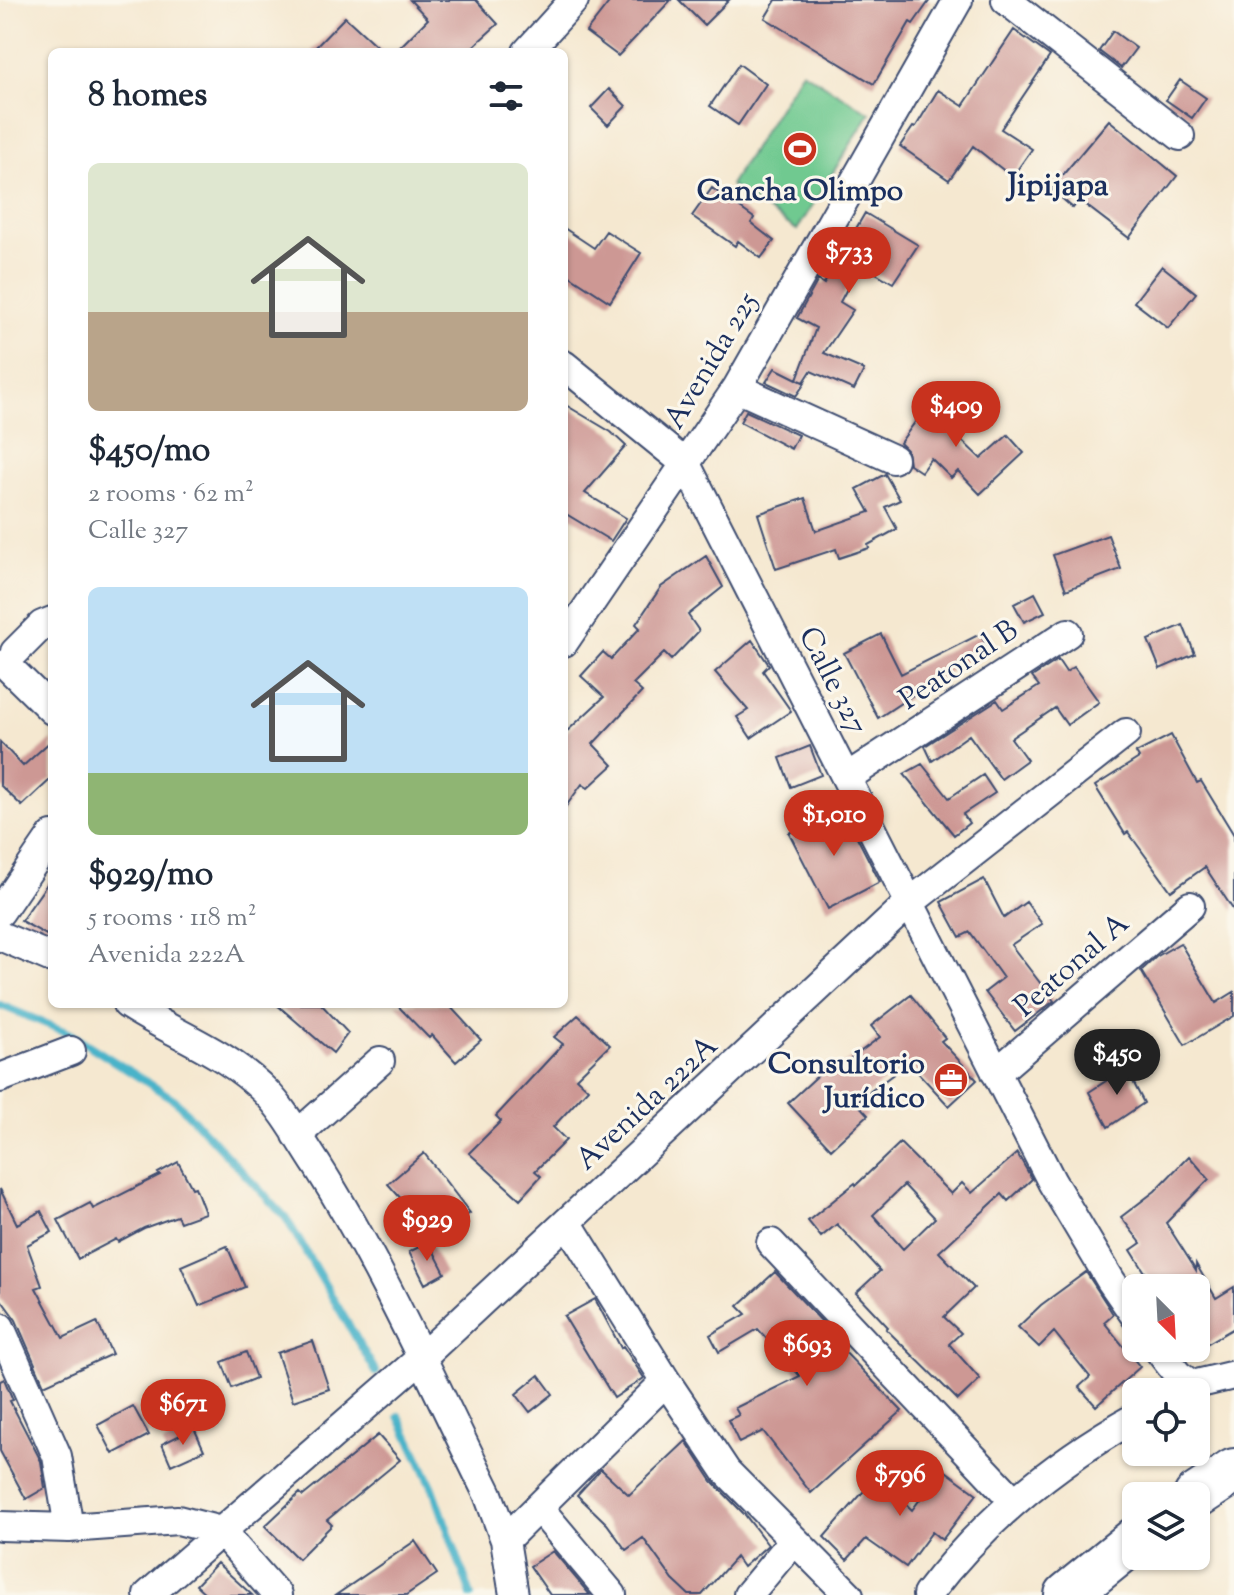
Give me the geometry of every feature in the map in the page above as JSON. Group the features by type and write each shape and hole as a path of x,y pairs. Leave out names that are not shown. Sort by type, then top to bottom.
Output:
{"main road":[{"path":"1210,1487 1234,1471"},
{"path":"1067,1595 1122,1550"}],"street":[{"path":"531,48 574,0"},
{"name":"Avenida 225","path":"568,636 737,388 958,0"},
{"path":"1006,0 1180,136"},
{"name":"Calle 327","path":"568,368 686,464 1052,1182 1122,1297"},
{"path":"737,388 893,459"},
{"path":"48,623 5,656 48,705"},
{"name":"Peatonal B","path":"846,778 1068,633"},
{"name":"Avenida 222A","path":"148,1595 421,1358 908,904 1126,733"},
{"path":"0,912 48,842"},
{"name":"Peatonal A","path":"996,1073 1190,906"},
{"path":"0,936 48,956"},
{"path":"133,1008 158,1024 227,1058 266,1092 344,1207 488,1494 505,1540 514,1595"},
{"path":"0,1078 71,1051"},
{"path":"297,1135 380,1061"},
{"path":"567,1222 726,1471 849,1595"},
{"path":"771,1243 1014,1501"},
{"path":"0,1327 57,1456 69,1528"},
{"path":"1210,1381 1234,1375"},
{"path":"505,1540 666,1381"},
{"path":"927,1595 966,1547 1014,1501 1122,1427"},
{"path":"539,1508 612,1595"},
{"path":"0,1526 69,1528 178,1520 221,1531 277,1595"},
{"path":"748,1595 793,1541"}],"green space":[{"name":"Cancha Olimpo","path":"802,71 870,113 797,230 730,185"}],"building":[{"path":"410,0 476,0 498,24 471,48 399,48 428,19"},
{"path":"611,0 671,0 618,56 586,32"},
{"path":"679,0 729,0 704,25"},
{"path":"776,0 930,0 913,24 910,22 874,84 765,18"},
{"path":"345,17 379,48 315,48"},
{"path":"1014,30 1050,56 1001,129 1032,149 1015,173 1007,173 973,146 949,180 900,146 938,90 963,106"},
{"path":"1113,31 1136,48 1121,68 1099,51"},
{"path":"739,64 766,84 738,125 710,106"},
{"path":"1180,80 1206,98 1192,118 1166,100"},
{"path":"609,89 626,106 608,125 591,108"},
{"path":"1109,120 1177,176 1129,238 1079,200 1073,208 1051,189"},
{"path":"712,188 754,218 751,223 774,241 761,258 738,241 735,246 692,216"},
{"path":"865,213 918,245 893,283 860,264 840,302 853,310 824,353 864,370 854,390 811,371 804,382 797,379 816,328 797,318 818,280 824,284"},
{"path":"568,231 594,248 606,231 641,253 610,302 568,275"},
{"path":"1162,266 1196,293 1168,328 1134,302"},
{"path":"775,368 805,383 796,396 766,382"},
{"path":"939,399 965,415 954,433 981,459 1008,435 1024,453 980,494 958,471 951,478 931,458 921,472 909,464 907,450 900,443 918,418 925,422"},
{"path":"568,406 611,432 626,446 585,493 626,518 611,541 568,515"},
{"path":"746,411 798,435 791,449 740,422"},
{"path":"885,474 900,500 885,507 897,529 868,545 869,548 839,558 836,549 776,569 758,514 805,498 816,531 870,512 857,489"},
{"path":"1108,535 1121,569 1066,590 1053,555"},
{"path":"706,556 723,587 688,615 699,631 671,660 664,653 633,684 642,692 593,744 613,765 588,788 582,784 568,803 568,730 604,697 581,676 603,652 611,659 640,628 636,624 661,587"},
{"path":"1035,593 1045,612 1024,622 1014,604"},
{"path":"1183,625 1195,654 1160,669 1148,640"},
{"path":"881,634 901,674 980,634 987,646 878,718 844,653"},
{"path":"752,640 769,665 763,671 791,711 751,738 737,717 748,710 715,672"},
{"path":"1058,660 1066,672 1074,667 1099,702 1067,725 1055,708 1011,738 1027,760 1001,779 969,735 932,761 925,746 997,700 1003,709 1039,686 1032,677"},
{"path":"1171,735 1197,783 1201,781 1234,835 1234,911 1205,867 1171,891 1128,832 1125,834 1095,786 1139,758 1136,753"},
{"path":"0,742 23,766 48,744 48,782 22,806 0,785"},
{"path":"810,746 821,775 791,787 780,758"},
{"path":"922,764 949,798 983,775 995,793 963,814 969,823 954,835 904,774"},
{"path":"841,806 880,882 828,909 789,833"},
{"path":"984,879 1004,918 1026,902 1042,924 1011,945 1054,1001 1015,1031 985,992 1003,978 970,932 960,937 941,902"},
{"path":"48,883 48,936 21,921"},
{"path":"1180,943 1216,1003 1234,992 1234,1016 1185,1045 1141,971 1156,957"},
{"path":"911,995 945,1038 941,1041 977,1080 949,1106 911,1065 905,1069 903,1067 856,1102 868,1115 831,1149 788,1103 825,1069 830,1074 880,1037 871,1026"},
{"path":"281,1008 325,1008 348,1033 333,1053"},
{"path":"400,1008 452,1008 481,1040 456,1062 432,1035 429,1038"},
{"path":"578,1015 610,1045 576,1078 588,1089 553,1127 566,1140 535,1171 541,1176 520,1199 469,1153 501,1121 496,1116 563,1044 554,1037"},
{"path":"1126,1068 1144,1103 1108,1127 1089,1092"},
{"path":"900,1143 951,1194 962,1183 972,1193 1017,1153 1032,1179 1008,1201 1002,1194 939,1252 974,1288 944,1317 961,1333 949,1344 980,1379 958,1400 886,1329 888,1327 856,1293 880,1271 837,1224 821,1237 808,1221 856,1185","holes":["904,1185 935,1218 903,1249 873,1215"]},
{"path":"424,1153 470,1213 436,1238 388,1184"},
{"path":"1189,1156 1209,1179 1166,1223 1196,1270 1196,1264 1202,1274 1146,1274 1131,1250 1141,1243 1121,1217 1155,1191"},
{"path":"178,1162 192,1188 195,1187 205,1213 180,1222 177,1216 118,1242 116,1239 78,1259 58,1220 90,1203 93,1209 160,1175 158,1173"},
{"path":"0,1189 17,1224 41,1211 52,1232 27,1245 42,1286 36,1288 63,1338 97,1322 112,1354 44,1385 16,1320 0,1298"},
{"path":"429,1242 445,1273 425,1284 409,1252"},
{"path":"227,1246 245,1287 199,1306 181,1266"},
{"path":"775,1272 841,1342 838,1345 902,1411 811,1493 763,1431 739,1443 728,1420 739,1415 735,1408 800,1376 758,1329 719,1352 710,1335 746,1314 738,1306"},
{"path":"1086,1272 1113,1314 1104,1322 1122,1344 1122,1362 1136,1362 1140,1367 1128,1378 1122,1378 1122,1383 1096,1406 1079,1387 1090,1377 1054,1332 1039,1347 1018,1327 1041,1305"},
{"path":"1234,1287 1234,1328 1210,1342 1210,1288 1216,1298"},
{"path":"595,1299 621,1348 623,1346 644,1378 614,1398 564,1316"},
{"path":"313,1341 329,1389 293,1401 277,1353"},
{"path":"246,1352 256,1378 232,1388 222,1362"},
{"path":"539,1375 553,1394 530,1412 516,1394"},
{"path":"4,1379 13,1400 10,1401 41,1461 45,1488 26,1499 0,1451 0,1381"},
{"path":"133,1406 149,1435 113,1454 98,1425"},
{"path":"194,1428 204,1450 171,1465 162,1444"},
{"path":"378,1435 400,1460 327,1520 332,1525 298,1559 265,1526 300,1493 303,1496"},
{"path":"686,1441 712,1481 745,1515 768,1545 743,1567 736,1557 702,1595 689,1595 673,1580 643,1538 626,1550 607,1524 577,1495 601,1469 629,1495"},
{"path":"943,1469 977,1494 942,1540 932,1532 906,1567 866,1539 847,1560 824,1537 877,1476 912,1510"},
{"path":"415,1541 437,1574 406,1595 336,1595"},
{"path":"553,1551 590,1595 550,1595 530,1566"},
{"path":"217,1563 252,1595 207,1595 196,1585"}],"waterway":[{"path":"0,1005 71,1034 175,1100 286,1218 376,1372"},
{"path":"399,1416 433,1488 471,1595"}],"place":[{"name":"Cancha Olimpo","path":"800,149"},
{"name":"Consultorio Jurídico","path":"951,1080"}],"district":[{"name":"Jipijapa","path":"1058,184"}]}
